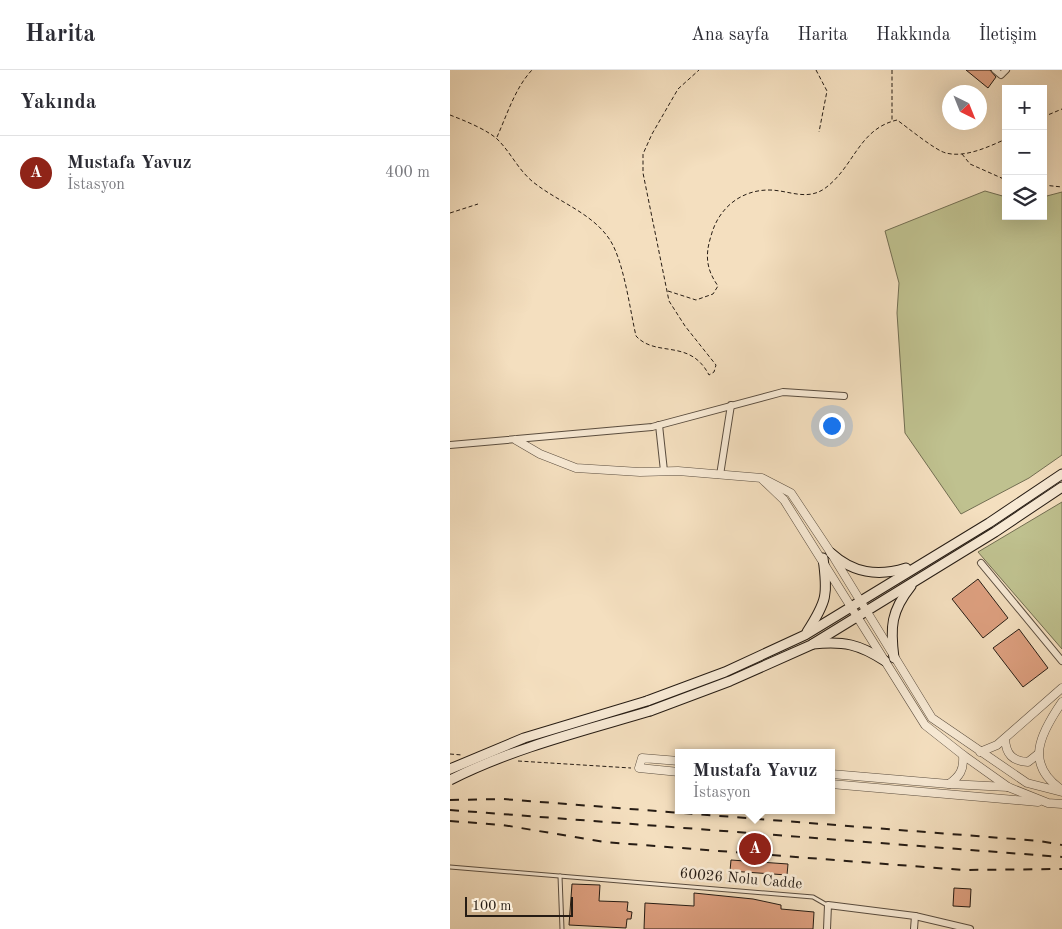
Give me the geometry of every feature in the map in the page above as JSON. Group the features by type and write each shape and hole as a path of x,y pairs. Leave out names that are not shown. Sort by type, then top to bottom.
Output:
{"main road":[{"path":"450,769 524,738 647,701 724,672 805,635 989,522 1062,474"},
{"path":"450,780 472,769 527,748 650,711 730,681 811,645 1062,487"},
{"path":"805,635 824,603 827,588 827,555 867,573 888,574 920,564"},
{"path":"894,658 891,637 893,617 900,600 914,581"},
{"path":"811,645 838,642 856,645 885,662"}],"street":[{"path":"995,70 1001,75 1006,70"},
{"path":"450,446 659,425 783,392 844,396"},
{"path":"720,475 731,405"},
{"path":"659,425 664,471"},
{"path":"516,440 540,454 576,468 664,471 762,478 784,500 827,555 861,614 885,662 925,724 963,756 1008,787 1048,803"},
{"path":"981,563 1062,661"},
{"path":"861,614 894,658 932,718 1026,783 1047,790"},
{"path":"980,752 998,745 1062,688"},
{"path":"1062,702 1043,734 1038,754 1042,771 1051,783 1062,791"},
{"path":"1005,738 1006,749 1010,756 1019,761 1028,762 1038,754"},
{"path":"948,784 959,776 964,768 963,756"},
{"path":"675,761 642,758 640,768 675,772"},
{"path":"835,774 1062,791"},
{"path":"835,784 1062,804"},
{"path":"827,929 828,905"},
{"name":"60026 Nolu Cadde","path":"828,905 915,916 970,929"},
{"path":"914,929 915,916"}],"lane":[{"name":"60026 Nolu Cadde","path":"450,867 813,897 828,905"},
{"path":"560,876 562,929"}],"path":[{"path":"496,139 516,94 525,77 532,70"},
{"path":"450,115 463,120 496,139 513,162 536,185 583,214 600,228 610,240 618,258 636,336 640,341 651,345 691,355 709,375 714,372 716,365 685,326 669,301 643,173 643,154 652,134 678,89 699,70"},
{"path":"816,70 827,91 819,132"},
{"path":"892,70 892,121"},
{"path":"1047,115 1062,109"},
{"path":"667,291 696,300 713,294 718,286 707,266 706,256 714,225 720,213 728,204 752,192 769,190 806,196 824,189 845,168 869,133 884,123 897,120 944,153 961,154 982,149 1002,141"},
{"path":"961,154 970,164 1002,178"},
{"path":"1047,186 1062,187"},
{"path":"450,213 478,204"},
{"path":"450,754 466,756"},
{"path":"513,760 640,768"}],"green space":[{"path":"985,191 1002,196 1002,220 1047,220 1047,196 1062,192 1062,455 1029,478 961,514 905,433 897,313 899,283 885,231"},
{"path":"1062,502 1062,649 978,552"}],"building":[{"path":"966,70 990,70 996,77 988,88 987,85 984,85"},
{"path":"978,579 1008,618 983,638 952,599"},
{"path":"1019,629 1048,668 1023,687 993,648"},
{"path":"731,860 788,864 787,875 730,871"},
{"path":"572,884 600,885 599,901 628,902 627,911 632,912 631,919 627,919 626,928 569,925"},
{"path":"954,888 971,889 970,907 953,906"},
{"path":"694,893 753,899 781,905 781,909 814,912 813,929 644,929 645,903 694,906"}],"railway":[{"path":"450,800 503,799 675,812"},
{"path":"450,810 1062,857"},
{"path":"695,814 1040,841 1062,845"},
{"path":"450,821 503,825 604,842 963,870 1062,869"}],"place":[{"name":"Mustafa Yavuz","path":"755,849"}]}
